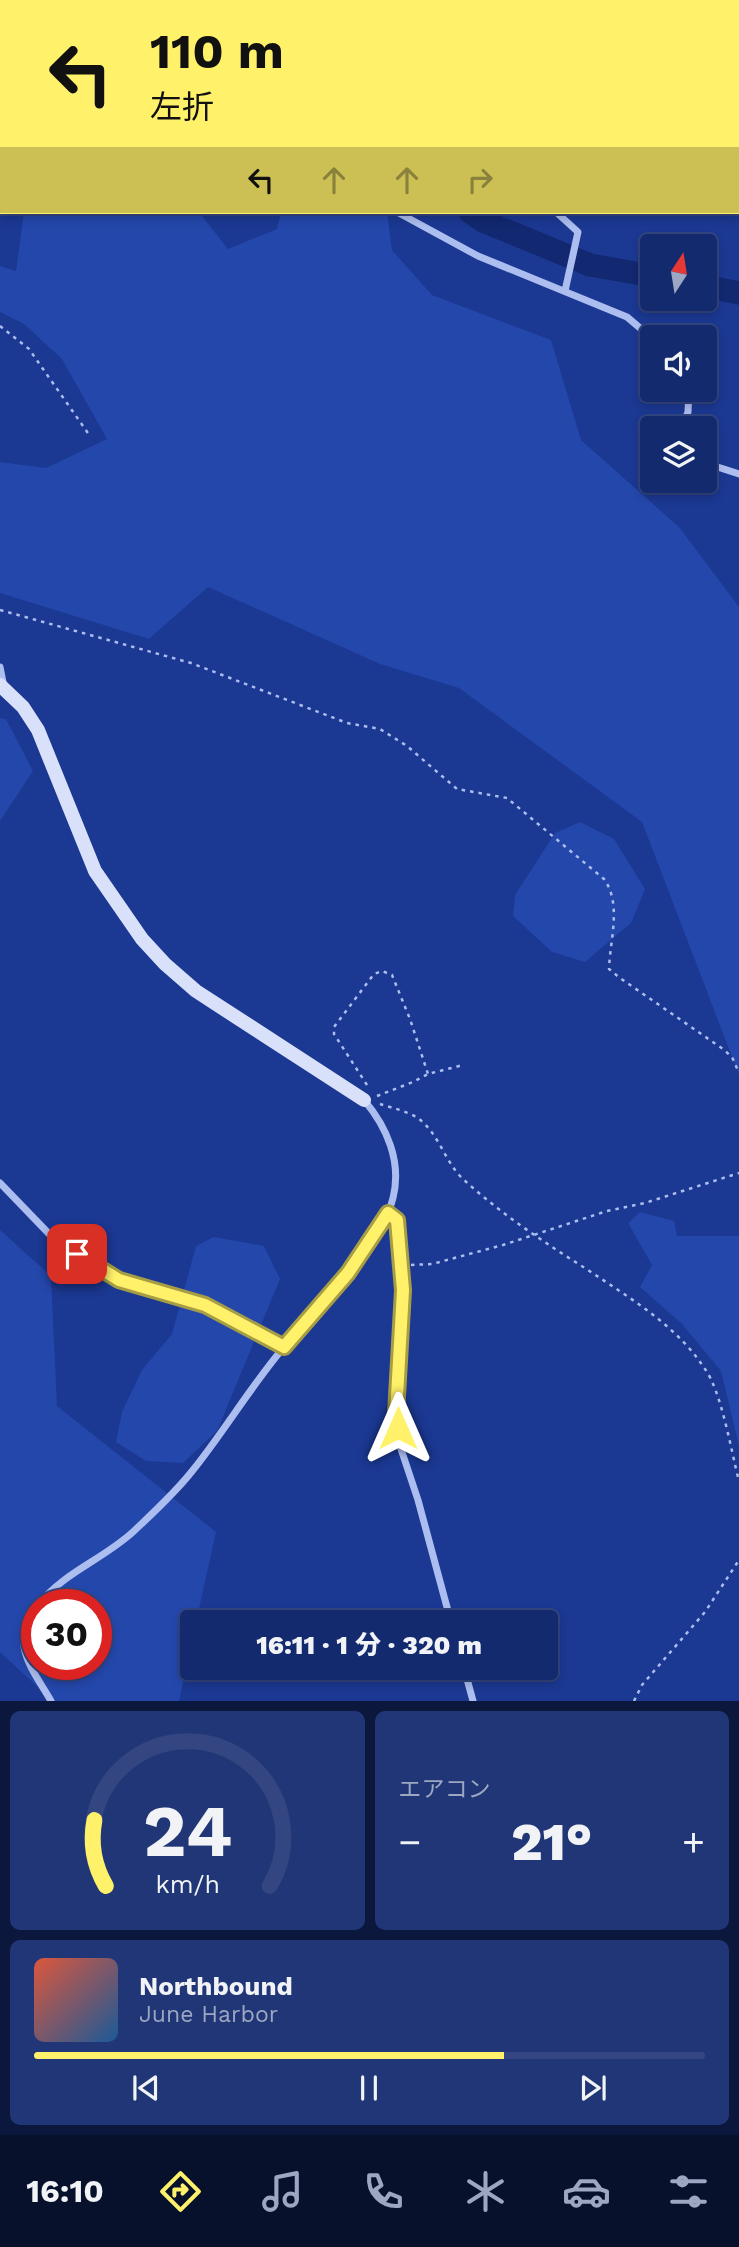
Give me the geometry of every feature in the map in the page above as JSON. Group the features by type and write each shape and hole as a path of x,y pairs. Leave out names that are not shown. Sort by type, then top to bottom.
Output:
{"street":[{"path":"401,214 478,256 627,317 640,328"},
{"path":"558,214 578,232 565,291"},
{"path":"717,467 739,474"},
{"path":"0,667 2,686 23,706 38,730 95,872 142,939 196,991 370,1100 393,1151 396,1175 388,1213 348,1273 284,1347 192,1472 132,1533 50,1589"},
{"path":"0,1183 54,1239 100,1270 119,1280 205,1305 284,1347"},
{"path":"388,1213 397,1220 403,1290 396,1414 399,1443 418,1500 448,1610"},
{"path":"39,1680 51,1701"},
{"path":"467,1680 473,1701"}],"path":[{"path":"0,326 29,349 90,436"},
{"path":"0,610 191,663 347,723 380,729 407,746 457,789 507,798 604,879 612,891 614,903 609,968 723,1049 732,1057 739,1073"},
{"path":"428,1073 392,975 382,971 374,974 334,1027 334,1034 370,1100 419,1119 432,1133 462,1178 533,1235 653,1314 678,1335 714,1384 739,1481"},
{"path":"370,1100 428,1073 463,1065"},
{"path":"401,1266 432,1264 739,1173"},
{"path":"634,1701 642,1685 705,1612 739,1560"}],"shaded area":[{"path":"24,214 201,214 228,249 277,229 281,214 387,214 392,250 432,295 551,340 581,440 679,527 739,607 739,1075 642,822 459,688 380,664 208,587 149,639 0,593 0,462 46,468 107,439 62,359 24,324 0,312 0,266 16,271"},
{"path":"0,718 6,719 33,771 0,821"},
{"path":"580,822 614,839 645,889 631,923 585,962 552,952 513,916 515,895 555,833"},
{"path":"640,1212 674,1221 677,1236 739,1236 739,1446 721,1371 682,1324 640,1287 652,1265 628,1223"},
{"path":"0,1230 51,1276 57,1406 216,1532 199,1610 180,1610 180,1680 183,1680 179,1701 53,1701 30,1680 112,1680 112,1589 21,1589 21,1671 0,1652"},
{"path":"214,1237 264,1246 280,1279 217,1431 183,1463 146,1461 116,1442 122,1412 142,1370 172,1334 196,1246"}],"waterway":[{"path":"473,214 483,221 590,265 640,274"},
{"path":"718,289 739,293"}],"route":[{"path":"77,1254 119,1280 205,1305 284,1347 348,1273 388,1213 397,1220 403,1290 396,1414 398,1428"}]}
